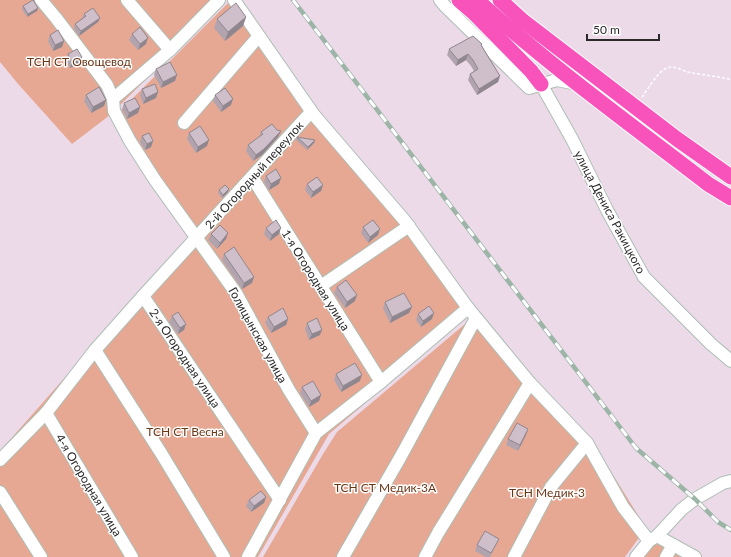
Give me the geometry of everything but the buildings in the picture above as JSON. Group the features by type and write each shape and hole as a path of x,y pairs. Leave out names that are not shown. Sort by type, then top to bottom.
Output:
{"main road":[{"path":"459,0 474,13 531,71 541,84"},
{"path":"477,0 510,30 579,84 708,184 731,198"},
{"path":"500,0 522,21 677,139 731,177"}],"street":[{"path":"41,0 107,85 113,100 170,50 219,0"},
{"path":"128,0 170,50"},
{"path":"234,0 311,112 409,226 468,308 530,383 587,443 623,508 653,538 673,545 695,557"},
{"path":"440,0 529,88 557,80 579,84"},
{"path":"184,123 259,36"},
{"name":"улица Дениса Ракицкого","path":"541,84 572,139 607,210 644,277 711,344 731,361"},
{"name":"Голицынская улица","path":"113,100 114,110 130,141 155,180 236,293 289,390 316,433"},
{"name":"2-й Огородный переулок","path":"0,460 46,414 96,350 143,296 311,112"},
{"name":"1-я Огородная улица","path":"252,177 381,382"},
{"path":"321,286 409,226"},
{"name":"2-я Огородная улица","path":"143,296 280,500"},
{"path":"248,557 316,433 381,382 468,308"},
{"path":"343,557 401,456 476,318"},
{"path":"96,350 224,557"},
{"path":"425,557 438,533 530,383"},
{"name":"4-я Огородная улица","path":"46,414 132,557"},
{"path":"514,557 551,487 587,443"},
{"path":"636,557 682,509 695,499 723,483 731,481"},
{"path":"0,492 41,557"},
{"path":"666,557 673,545"}],"path":[{"path":"635,107 661,72 667,68 675,67 687,72 731,80"}],"green space":[{"name":"ТСН СТ Овощевод","path":"0,0 226,0 110,115 72,144 0,62"},
{"name":"ТСН СТ Весна","path":"228,3 316,123 410,233 469,315 329,434 258,557 0,557 0,451 188,238 112,119"},
{"name":"ТСН СТ Медик-3А","path":"478,313 531,379 426,557 263,557 337,432"},
{"name":"ТСН Медик-3","path":"537,383 590,438 646,528 625,557 430,557 444,533"},
{"path":"648,533 690,557 635,557"}],"railway":[{"path":"293,0 636,448 695,499 718,522 731,530"}]}
